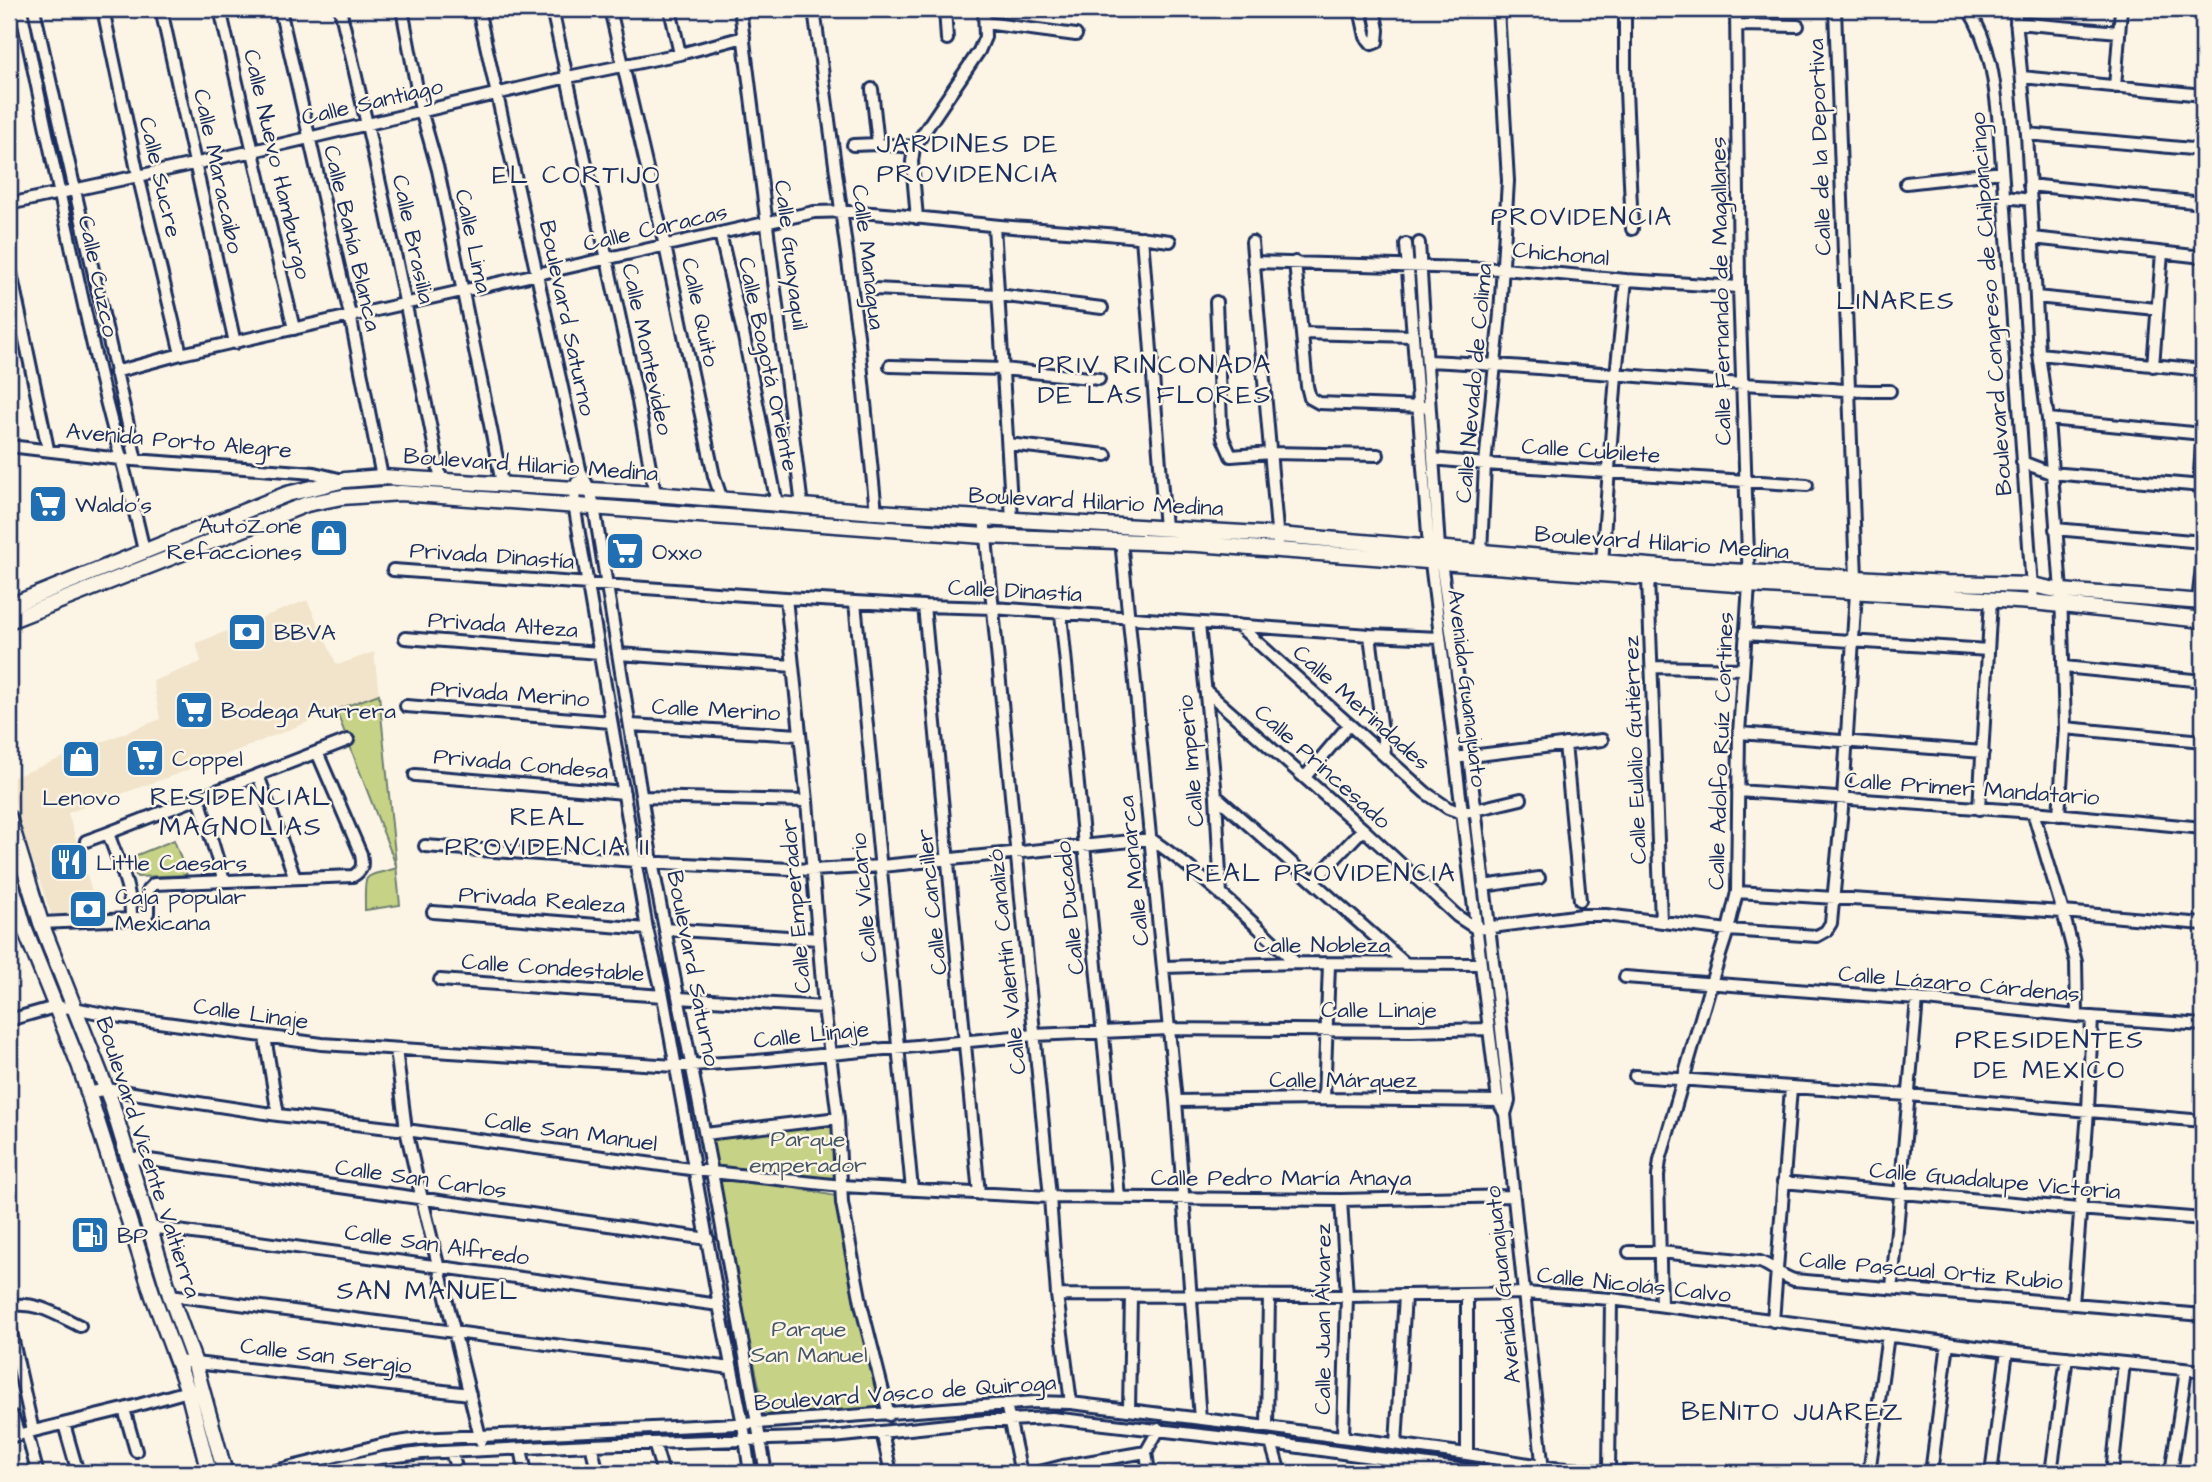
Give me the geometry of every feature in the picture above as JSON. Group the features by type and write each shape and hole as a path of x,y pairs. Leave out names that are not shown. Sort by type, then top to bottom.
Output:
{"main road":[{"name":"Boulevard Hilario Medina","path":"9,606 280,497 345,480 382,477 502,483 575,497 594,506 984,536 1278,542"},
{"name":"Boulevard Hilario Medina","path":"9,621 286,511 326,500 363,494 401,493 575,497 590,489 876,512 1165,528 1278,542 1376,549 1648,578 1748,579 1856,585 2033,602 2061,598 2200,601"},
{"name":"Boulevard Hilario Medina","path":"1435,555 1481,552 1748,579"},
{"name":"Boulevard Hilario Medina","path":"1856,585 2032,585 2061,598 2203,620"},
{"name":"Boulevard Vicente Valtierra","path":"9,818 41,923 107,1089 170,1295 194,1361 225,1473"},
{"name":"Boulevard Vicente Valtierra","path":"9,876 25,930 88,1093 150,1286 188,1391 209,1473"}],"street":[{"name":"Calle Cuzco","path":"20,9 59,193 144,551"},
{"name":"Calle Cuzco","path":"34,9 136,460"},
{"name":"Calle Sucre","path":"103,9 138,175 181,354"},
{"name":"Calle Maracaibo","path":"161,9 235,343"},
{"name":"Calle Nuevo Hamburgo","path":"220,9 294,329"},
{"name":"Calle Bahía Blanca","path":"280,9 350,315 382,477"},
{"name":"Calle Brasilia","path":"340,9 407,304 441,480"},
{"name":"Calle Lima","path":"402,9 421,110 438,170 502,483"},
{"name":"Boulevard Saturno","path":"478,9 581,473 590,489 594,506 652,862 705,1134 766,1473"},
{"name":"Calle Montevideo","path":"552,9 637,396 655,494"},
{"name":"Calle Quito","path":"610,9 665,246 714,476 722,500"},
{"path":"670,9 680,54"},
{"name":"Calle Guayaquil","path":"740,9 802,506"},
{"name":"Calle Managua","path":"814,9 859,343 876,512"},
{"path":"945,9 947,39"},
{"path":"917,218 912,162 914,147 979,51 985,37 984,9"},
{"path":"1360,9 1366,37 1372,44 1377,42 1379,37 1374,9"},
{"name":"Calle Nevado de Colima","path":"1481,552 1485,464 1504,269 1508,181 1498,9"},
{"path":"1625,9 1632,229"},
{"name":"Calle Fernando de Magallanes","path":"1736,9 1739,287 1748,579"},
{"name":"Calle de la Deportiva","path":"1728,930 1816,936 1826,931 1831,923 1843,799 1856,585 1851,389 1835,9"},
{"name":"Boulevard Congreso de Chilpancingo","path":"1968,9 1979,29 1995,83 2033,602"},
{"name":"Boulevard Congreso de Chilpancingo","path":"2015,9 2027,134 2039,354 2048,419 2061,598 2065,728 2059,815"},
{"path":"2115,87 2121,9"},
{"path":"985,23 1076,35"},
{"path":"2016,23 2119,32"},
{"path":"1736,25 1798,26"},
{"name":"Calle Santiago","path":"9,204 680,54 744,37"},
{"path":"2022,77 2203,95"},
{"path":"872,89 878,144"},
{"path":"2027,134 2203,150"},
{"path":"853,145 914,147"},
{"path":"1906,183 2002,172"},
{"path":"2029,186 2203,202"},
{"path":"2005,197 2031,200"},
{"name":"Calle Caracas","path":"115,372 350,315 608,260 814,212 842,211 1170,241"},
{"path":"993,226 1012,519"},
{"name":"Calle Bogotá Oriente","path":"720,233 777,504"},
{"path":"1142,237 1165,528"},
{"path":"2033,238 2203,257"},
{"path":"1252,242 1278,542"},
{"name":"Avenida Guanajuato","path":"1419,243 1427,361 1423,407 1440,638 1489,1029 1505,1114 1542,1469"},
{"name":"Avenida Guanajuato","path":"1406,244 1412,336 1433,459 1435,555 1469,756 1489,929 1503,1101"},
{"path":"2153,366 2162,253"},
{"name":"Chichonal","path":"1254,262 1504,269 1739,287"},
{"path":"1295,262 1310,398 1319,403 1423,407"},
{"path":"9,263 48,449"},
{"path":"1602,563 1626,279"},
{"path":"874,289 998,295 1102,308"},
{"path":"2036,297 2156,309"},
{"path":"1216,302 1221,424 1226,448 1231,456 1271,453 1378,455"},
{"path":"1302,333 1412,336"},
{"path":"2039,354 2203,370"},
{"path":"1427,361 1742,384 1890,391"},
{"path":"890,366 1003,369 1098,379"},
{"path":"2022,462 2051,473 2201,486 2203,433 2048,419"},
{"path":"1008,444 1106,455"},
{"name":"Avenida Porto Alegre","path":"9,446 120,459 314,472 345,480"},
{"name":"Calle Cubilete","path":"1433,459 1807,485"},
{"path":"575,497 581,473"},
{"name":"Boulevard Saturno","path":"575,497 647,929 663,996 750,1473"},
{"name":"Calle Valentín Canalizó","path":"984,517 1050,1197 1057,1295 1071,1403"},
{"path":"2055,529 2203,542"},
{"name":"Calle Monarca","path":"1121,540 1164,967 1200,1419"},
{"path":"2200,601 2203,559"},
{"name":"Privada Dinastía","path":"393,570 588,583"},
{"name":"Calle Eulalio Gutiérrez","path":"1648,578 1661,921"},
{"name":"Calle Adolfo Ruíz Cortines","path":"1661,1306 1659,1168 1737,892 1739,733 1748,579"},
{"name":"Calle Dinastía","path":"588,583 786,598 993,608 1199,624 1440,638"},
{"name":"Calle Emperador","path":"786,598 807,801 824,1007 838,1118 846,1227 888,1415"},
{"path":"1979,809 1991,600"},
{"name":"Calle Vicario","path":"855,602 912,1189"},
{"name":"Calle Canciller","path":"924,606 979,1194"},
{"name":"Calle Ducado","path":"1061,614 1119,1197"},
{"name":"Calle Imperio","path":"1199,624 1216,796 1222,895"},
{"name":"Calle Merindades","path":"1238,625 1426,793 1448,808 1462,813"},
{"path":"1745,634 1988,650"},
{"path":"1370,635 1385,755"},
{"name":"Privada Alteza","path":"405,638 599,653"},
{"path":"618,654 793,666"},
{"path":"1653,667 1742,669"},
{"path":"2064,667 2203,681"},
{"name":"Calle Princesado","path":"1205,690 1457,916 1477,929"},
{"name":"Privada Merino","path":"406,706 611,722"},
{"name":"Calle Merino","path":"631,725 799,735"},
{"path":"1305,777 1349,725"},
{"path":"2065,728 2203,741"},
{"path":"1739,733 1983,752"},
{"path":"86,841 348,740"},
{"path":"1457,758 1602,740"},
{"path":"1565,744 1580,900"},
{"path":"41,923 131,919 146,915 146,895 154,884 353,876 362,870 361,854 317,752"},
{"path":"258,775 295,878"},
{"name":"Privada Condesa","path":"415,775 624,793"},
{"name":"Calle Primer Mandatario","path":"1738,791 2203,828"},
{"path":"643,796 807,801"},
{"path":"1216,796 1406,964"},
{"path":"199,798 224,881"},
{"path":"1462,813 1521,799"},
{"path":"2033,813 2076,962 2077,1016"},
{"path":"1314,881 1363,829"},
{"path":"108,833 128,887 131,919"},
{"path":"425,846 812,870 882,866 1151,839 1222,895 1296,963"},
{"path":"1483,886 1539,878"},
{"path":"1737,892 2063,912 2203,924"},
{"name":"Privada Realeza","path":"433,912 647,929"},
{"path":"1477,929 1582,915 1606,915 1728,930"},
{"path":"665,929 818,939"},
{"name":"Calle Nobleza","path":"1164,967 1296,963 1481,964"},
{"path":"1324,1098 1329,965"},
{"name":"Calle Lázaro Cárdenas","path":"1625,977 1917,999 2077,1016 2203,1025"},
{"name":"Calle Condestable","path":"440,980 663,996"},
{"path":"679,998 824,1007"},
{"path":"1892,1288 1917,999"},
{"name":"Calle Linaje","path":"9,1020 55,1007 75,1008 114,1016 321,1044 675,1066 1034,1035 1169,1029 1489,1029"},
{"path":"2073,1304 2088,1111 2092,1017"},
{"path":"265,1037 278,1115"},
{"path":"396,1049 407,1130 483,1450"},
{"path":"1634,1076 1908,1095 2203,1121"},
{"path":"1773,1321 1791,1088"},
{"name":"Calle San Manuel","path":"88,1093 107,1089 278,1115 712,1172 842,1186 1050,1197"},
{"name":"Calle Márquez","path":"1176,1101 1324,1098 1503,1101"},
{"path":"705,1134 838,1118"},
{"name":"Calle San Carlos","path":"128,1157 708,1239"},
{"name":"Calle Guadalupe Victoria","path":"1783,1182 2203,1219"},
{"name":"Calle Pedro María Anaya","path":"1050,1197 1341,1200 1513,1196"},
{"name":"Calle Juan Álvarez","path":"1341,1200 1346,1296 1343,1437"},
{"name":"Calle San Alfredo","path":"149,1227 719,1306"},
{"name":"Calle Pascual Ortiz Rubio","path":"1629,1252 1660,1252 1760,1262 1794,1280 2203,1315"},
{"name":"Calle Nicolás Calvo","path":"1057,1295 1346,1296 1524,1293 1611,1298 2007,1351 2203,1371"},
{"path":"170,1295 731,1368"},
{"path":"1129,1410 1131,1295"},
{"path":"1396,1444 1405,1295"},
{"path":"1467,1295 1467,1454"},
{"path":"1267,1427 1269,1296"},
{"path":"1609,1471 1611,1298"},
{"path":"9,1306 23,1303 39,1307 80,1326"},
{"path":"9,1323 22,1434"},
{"path":"1869,1473 1888,1335"},
{"path":"1931,1473 1948,1343"},
{"path":"1991,1473 2007,1351"},
{"path":"2051,1473 2067,1357"},
{"name":"Calle San Sergio","path":"177,1361 470,1394"},
{"path":"2112,1473 2124,1363"},
{"path":"2171,1473 2186,1370"},
{"path":"22,1434 188,1391"},
{"name":"Boulevard Vasco de Quiroga","path":"316,1473 347,1464 402,1441 743,1424 1035,1402 1071,1403 1396,1444 1555,1471 1629,1473"},
{"path":"1006,1404 1021,1473"},
{"path":"124,1409 136,1451"},
{"path":"9,1417 13,1417 22,1434 37,1471"},
{"name":"Boulevard Vasco de Quiroga","path":"267,1473 402,1455 834,1437 1052,1418 1271,1443 1410,1468 1473,1472"},
{"path":"64,1424 78,1473"},
{"path":"1149,1473 1146,1451 1159,1429"},
{"path":"882,1432 891,1473"},
{"path":"654,1443 663,1473"},
{"path":"1271,1443 1280,1473"},
{"path":"592,1445 598,1473"},
{"path":"521,1448 526,1473"},
{"path":"1036,1473 1064,1470 1146,1451"},
{"path":"451,1452 458,1473"},
{"path":"1542,1452 1555,1471"}],"shaded area":[{"path":"307,600 337,665 374,652 379,694 180,773 68,813 99,914 51,914 22,829 9,779 160,719 153,681 201,662 196,643"}],"green space":[{"path":"379,694 396,866 336,710"},
{"path":"174,840 187,875 137,877 127,859"},
{"path":"396,868 400,905 365,910 368,878"},
{"name":"Parque San Manuel","path":"838,1118 842,1186 725,1175 836,1196 884,1411 765,1414 705,1134"}],"place":[{"name":"Waldo's","path":"48,504"},
{"name":"AutoZone Refacciones","path":"329,538"},
{"name":"Oxxo","path":"625,551"},
{"name":"BBVA","path":"247,632"},
{"name":"Bodega Aurrera","path":"194,710"},
{"name":"Coppel","path":"145,758"},
{"name":"Lenovo","path":"81,759"},
{"name":"Little Caesars","path":"69,862"},
{"name":"Caja popular Mexicana","path":"88,909"},
{"name":"BP","path":"90,1235"}],"district":[{"name":"JARDINES DE PROVIDENCIA","path":"968,158"},
{"name":"EL CORTIJO","path":"577,174"},
{"name":"PROVIDENCIA","path":"1582,216"},
{"name":"LINARES","path":"1896,300"},
{"name":"PRIV RINCONADA DE LAS FLORES","path":"1155,379"},
{"name":"RESIDENCIAL MAGNOLIAS","path":"241,811"},
{"name":"REAL PROVIDENCIA II","path":"548,831"},
{"name":"REAL PROVIDENCIA","path":"1321,872"},
{"name":"PRESIDENTES DE MEXICO","path":"2050,1054"},
{"name":"SAN MANUEL","path":"428,1290"},
{"name":"BENITO JUAREZ","path":"1793,1411"}],"park label":[{"name":"Parque emperador","path":"808,1151"}]}
